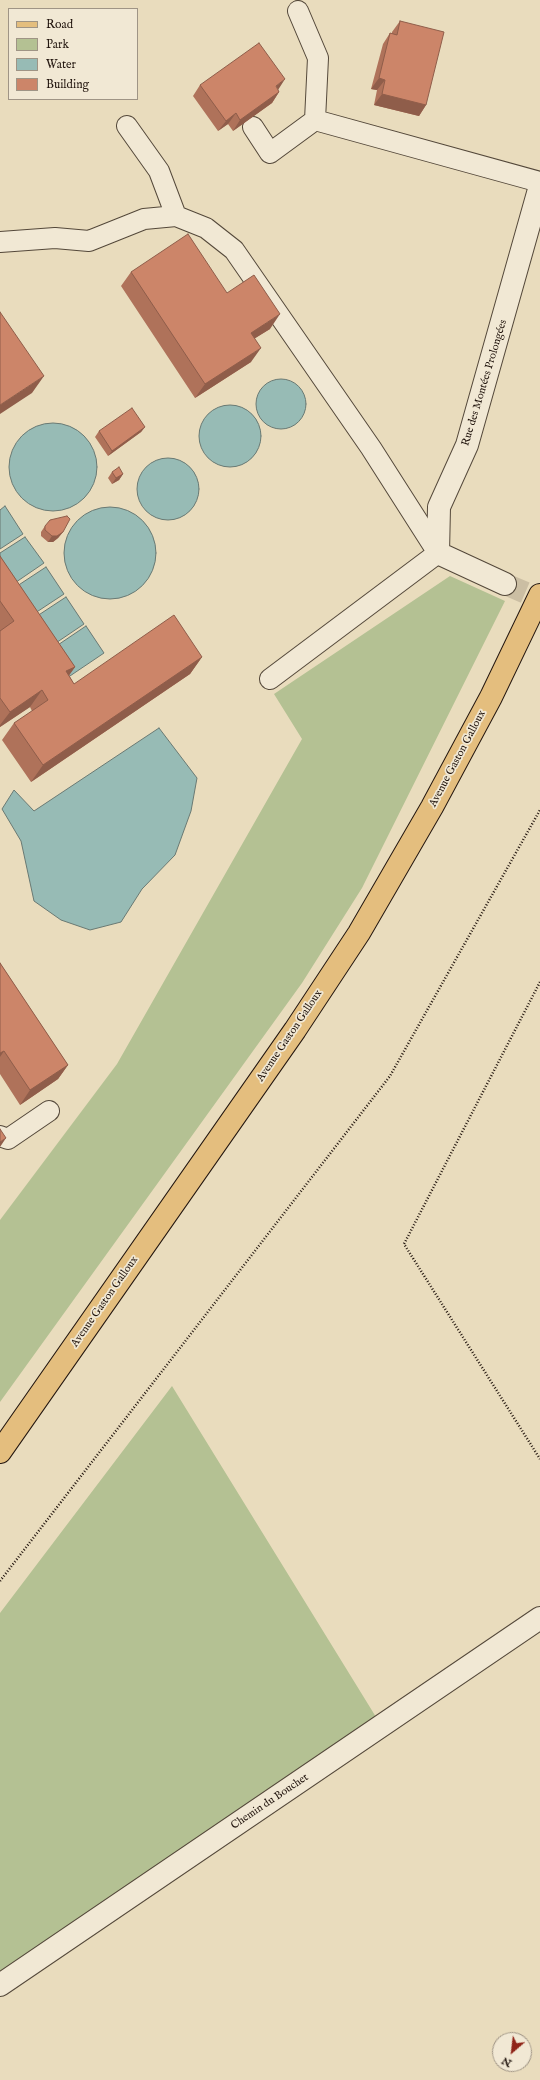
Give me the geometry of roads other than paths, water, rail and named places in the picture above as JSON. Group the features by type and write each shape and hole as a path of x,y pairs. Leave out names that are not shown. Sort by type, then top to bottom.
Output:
{"main road":[{"name":"Avenue Gaston Galloux","path":"0,1452 295,1030 359,933 432,807 484,711 540,595"}],"street":[{"name":"Rue des Montées Prolongées","path":"438,553 439,507 467,445 540,186"},
{"path":"438,553 505,584"},
{"name":"Chemin du Bouchet","path":"0,1985 540,1618"}],"lane":[{"path":"298,11 318,58 315,120"},
{"path":"253,127 270,153 315,120"},
{"path":"315,120 540,182"},
{"path":"127,126 159,171 176,216"},
{"path":"0,242 55,238 88,241 144,219 176,216 206,228 234,250 372,448 438,553 270,679"},
{"path":"0,1136 8,1139 49,1111"}],"water":[{"path":"281,379 291,381 299,386 304,394 306,404 304,414 299,422 291,427 281,429 271,427 263,422 258,414 256,404 258,394 263,386 271,381"},
{"path":"230,405 242,407 252,414 259,424 261,436 259,448 252,458 242,465 230,467 218,465 208,458 201,448 199,436 201,424 208,414 218,407"},
{"path":"53,423 70,426 78,430 90,442 94,450 97,467 94,484 90,492 78,504 70,508 53,511 36,508 28,504 16,492 12,484 9,467 12,450 16,442 28,430 36,426"},
{"path":"162,458 174,458 190,467 197,477 199,489 197,501 190,511 174,520 162,520 151,515 142,506 137,495 137,483 142,472 151,463"},
{"path":"5,506 23,534 0,549 0,510"},
{"path":"110,507 128,510 143,520 153,535 156,553 153,571 143,586 128,596 110,599 92,596 77,586 67,571 64,553 67,535 77,520 92,510"},
{"path":"25,537 44,563 3,591 0,587 0,553"},
{"path":"46,567 64,594 23,621 5,594"},
{"path":"66,597 84,624 44,651 25,624"},
{"path":"86,626 104,653 64,680 46,653"},
{"path":"159,728 197,778 191,811 175,855 142,889 121,922 90,930 61,920 34,901 21,841 2,809 14,790 34,811"}],"tunnel":[{"path":"505,584 540,599"}]}
